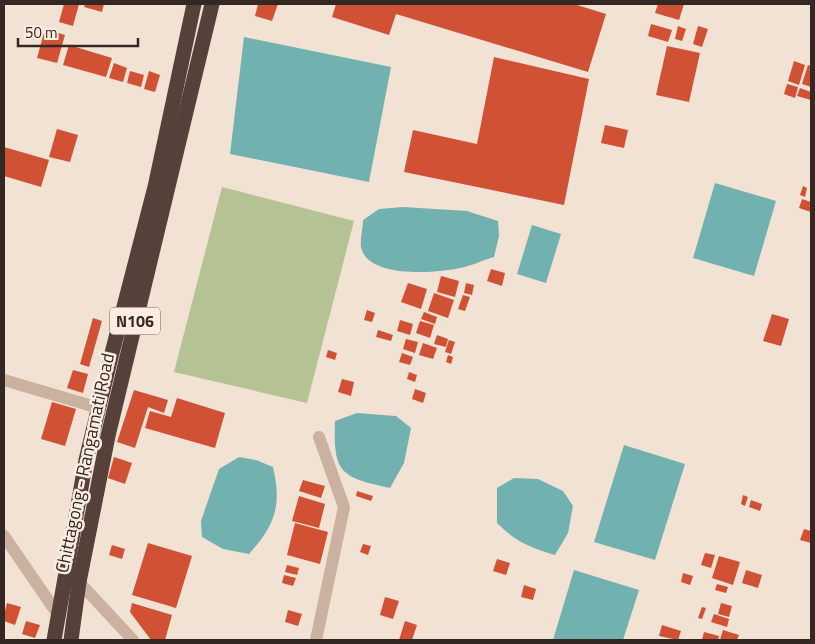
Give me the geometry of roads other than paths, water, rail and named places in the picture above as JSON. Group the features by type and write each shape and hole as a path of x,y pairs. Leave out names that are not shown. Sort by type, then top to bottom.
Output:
{"highway":[{"name":"Chittagong - Rangamati Road","path":"54,640 86,460 155,187 194,4"},
{"name":"Chittagong - Rangamati Road","path":"71,640 79,582 108,436 212,4"}],"street":[{"path":"4,380 98,408"},
{"path":"316,640 344,507 320,437"},
{"path":"4,536 59,616"},
{"path":"79,582 133,640"}],"water":[{"path":"244,37 391,67 369,182 230,154"},
{"path":"715,183 776,201 754,276 693,258"},
{"path":"403,207 467,211 498,221 499,236 494,257 464,267 420,272 389,269 376,264 366,257 361,247 363,220 379,209"},
{"path":"532,225 561,234 546,283 517,274"},
{"path":"357,413 396,416 411,428 404,463 390,488 350,476 338,462 335,421"},
{"path":"624,445 685,464 655,560 594,542"},
{"path":"239,457 256,460 273,467 276,481 277,493 274,514 265,534 249,554 223,549 202,537 201,521 219,469"},
{"path":"514,478 538,479 563,491 573,506 568,533 555,555 523,543 510,535 497,523 497,488"},
{"path":"574,570 639,590 623,640 553,640"}]}
